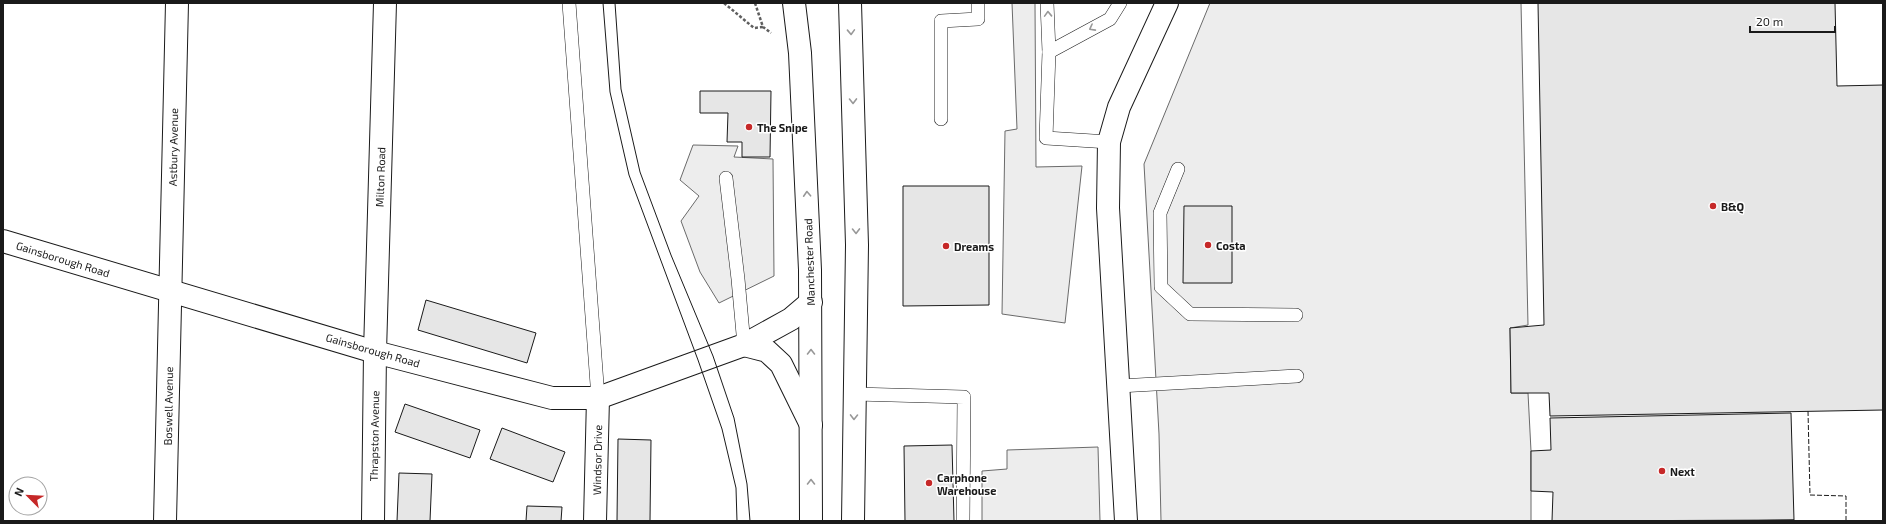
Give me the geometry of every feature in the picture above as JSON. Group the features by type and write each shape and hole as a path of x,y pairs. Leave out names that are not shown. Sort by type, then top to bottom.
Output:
{"main road":[{"name":"Astbury Avenue","path":"170,291 177,3"},
{"name":"Milton Road","path":"375,352 385,3"},
{"name":"Manchester Road","path":"794,3 800,53 811,302 811,521"},
{"path":"800,53 801,3"},
{"path":"850,3 857,245 853,521"},
{"path":"1126,521 1108,208 1109,142 1119,107 1167,3"},
{"name":"Gainsborough Road","path":"3,240 375,352 552,398 598,398 744,345 791,319 811,302"},
{"name":"Boswell Avenue","path":"165,521 170,291"},
{"path":"744,345 767,351 781,364 811,426"},
{"name":"Thrapston Avenue","path":"373,521 375,352"},
{"name":"Windsor Drive","path":"596,521 598,398"}],"lane":[{"path":"569,3 598,398"},
{"path":"941,119 941,21 978,20 978,3"},
{"path":"1047,3 1049,52 1046,138 1109,142"},
{"path":"1049,52 1110,18 1120,3"},
{"path":"1178,169 1160,213 1161,287 1190,314 1296,315"},
{"path":"726,178 744,345"},
{"path":"1119,386 1297,376"},
{"path":"855,394 964,397 963,521"}],"path":[{"path":"724,3 754,28 763,27 755,3"}],"shaded area":[{"path":"1012,3 1035,3 1036,167 1082,166 1065,323 1002,314 1005,131 1017,129"},
{"path":"1210,3 1521,3 1528,325 1510,328 1511,393 1528,393 1531,451 1531,521 1161,521 1159,434 1144,164"},
{"path":"693,145 738,146 734,157 773,159 774,276 719,303 700,272 681,221 699,196 680,180"},
{"path":"1098,447 1100,521 982,521 982,471 1007,469 1007,450"}],"building":[{"name":"B&Q","path":"1538,3 1835,3 1837,86 1883,85 1883,410 1550,416 1549,393 1511,393 1510,328 1544,325"},
{"name":"The Snipe","path":"700,91 771,91 770,157 742,157 742,142 727,142 728,113 700,113"},
{"name":"Dreams","path":"903,186 989,186 989,305 903,306"},
{"name":"Costa","path":"1184,206 1232,206 1232,283 1183,283"},
{"path":"426,300 536,333 527,363 418,330"},
{"path":"405,404 480,430 470,458 395,432"},
{"name":"Next","path":"1791,413 1794,520 1552,521 1553,492 1531,491 1531,451 1551,450 1550,418"},
{"path":"502,428 565,452 553,482 490,459"},
{"path":"618,439 651,440 650,521 617,521"},
{"name":"Carphone Warehouse","path":"952,445 954,521 905,521 904,446"},
{"path":"399,473 432,474 430,521 397,521"},
{"path":"527,506 562,507 561,521 526,521"},
{"path":"1794,520 1795,521 1724,521"}],"tram line":[{"path":"603,3 610,92 629,175 722,429 736,488 737,521"},
{"path":"615,3 621,89 640,172 671,255 713,356 734,418 747,484 750,521"}],"fence":[{"path":"1808,411 1810,495 1846,496 1846,521"}],"place":[{"name":"The Snipe","path":"749,127"},
{"name":"B&Q","path":"1713,206"},
{"name":"Costa","path":"1208,245"},
{"name":"Dreams","path":"946,246"},
{"name":"Next","path":"1662,471"},
{"name":"Carphone Warehouse","path":"929,483"}]}
